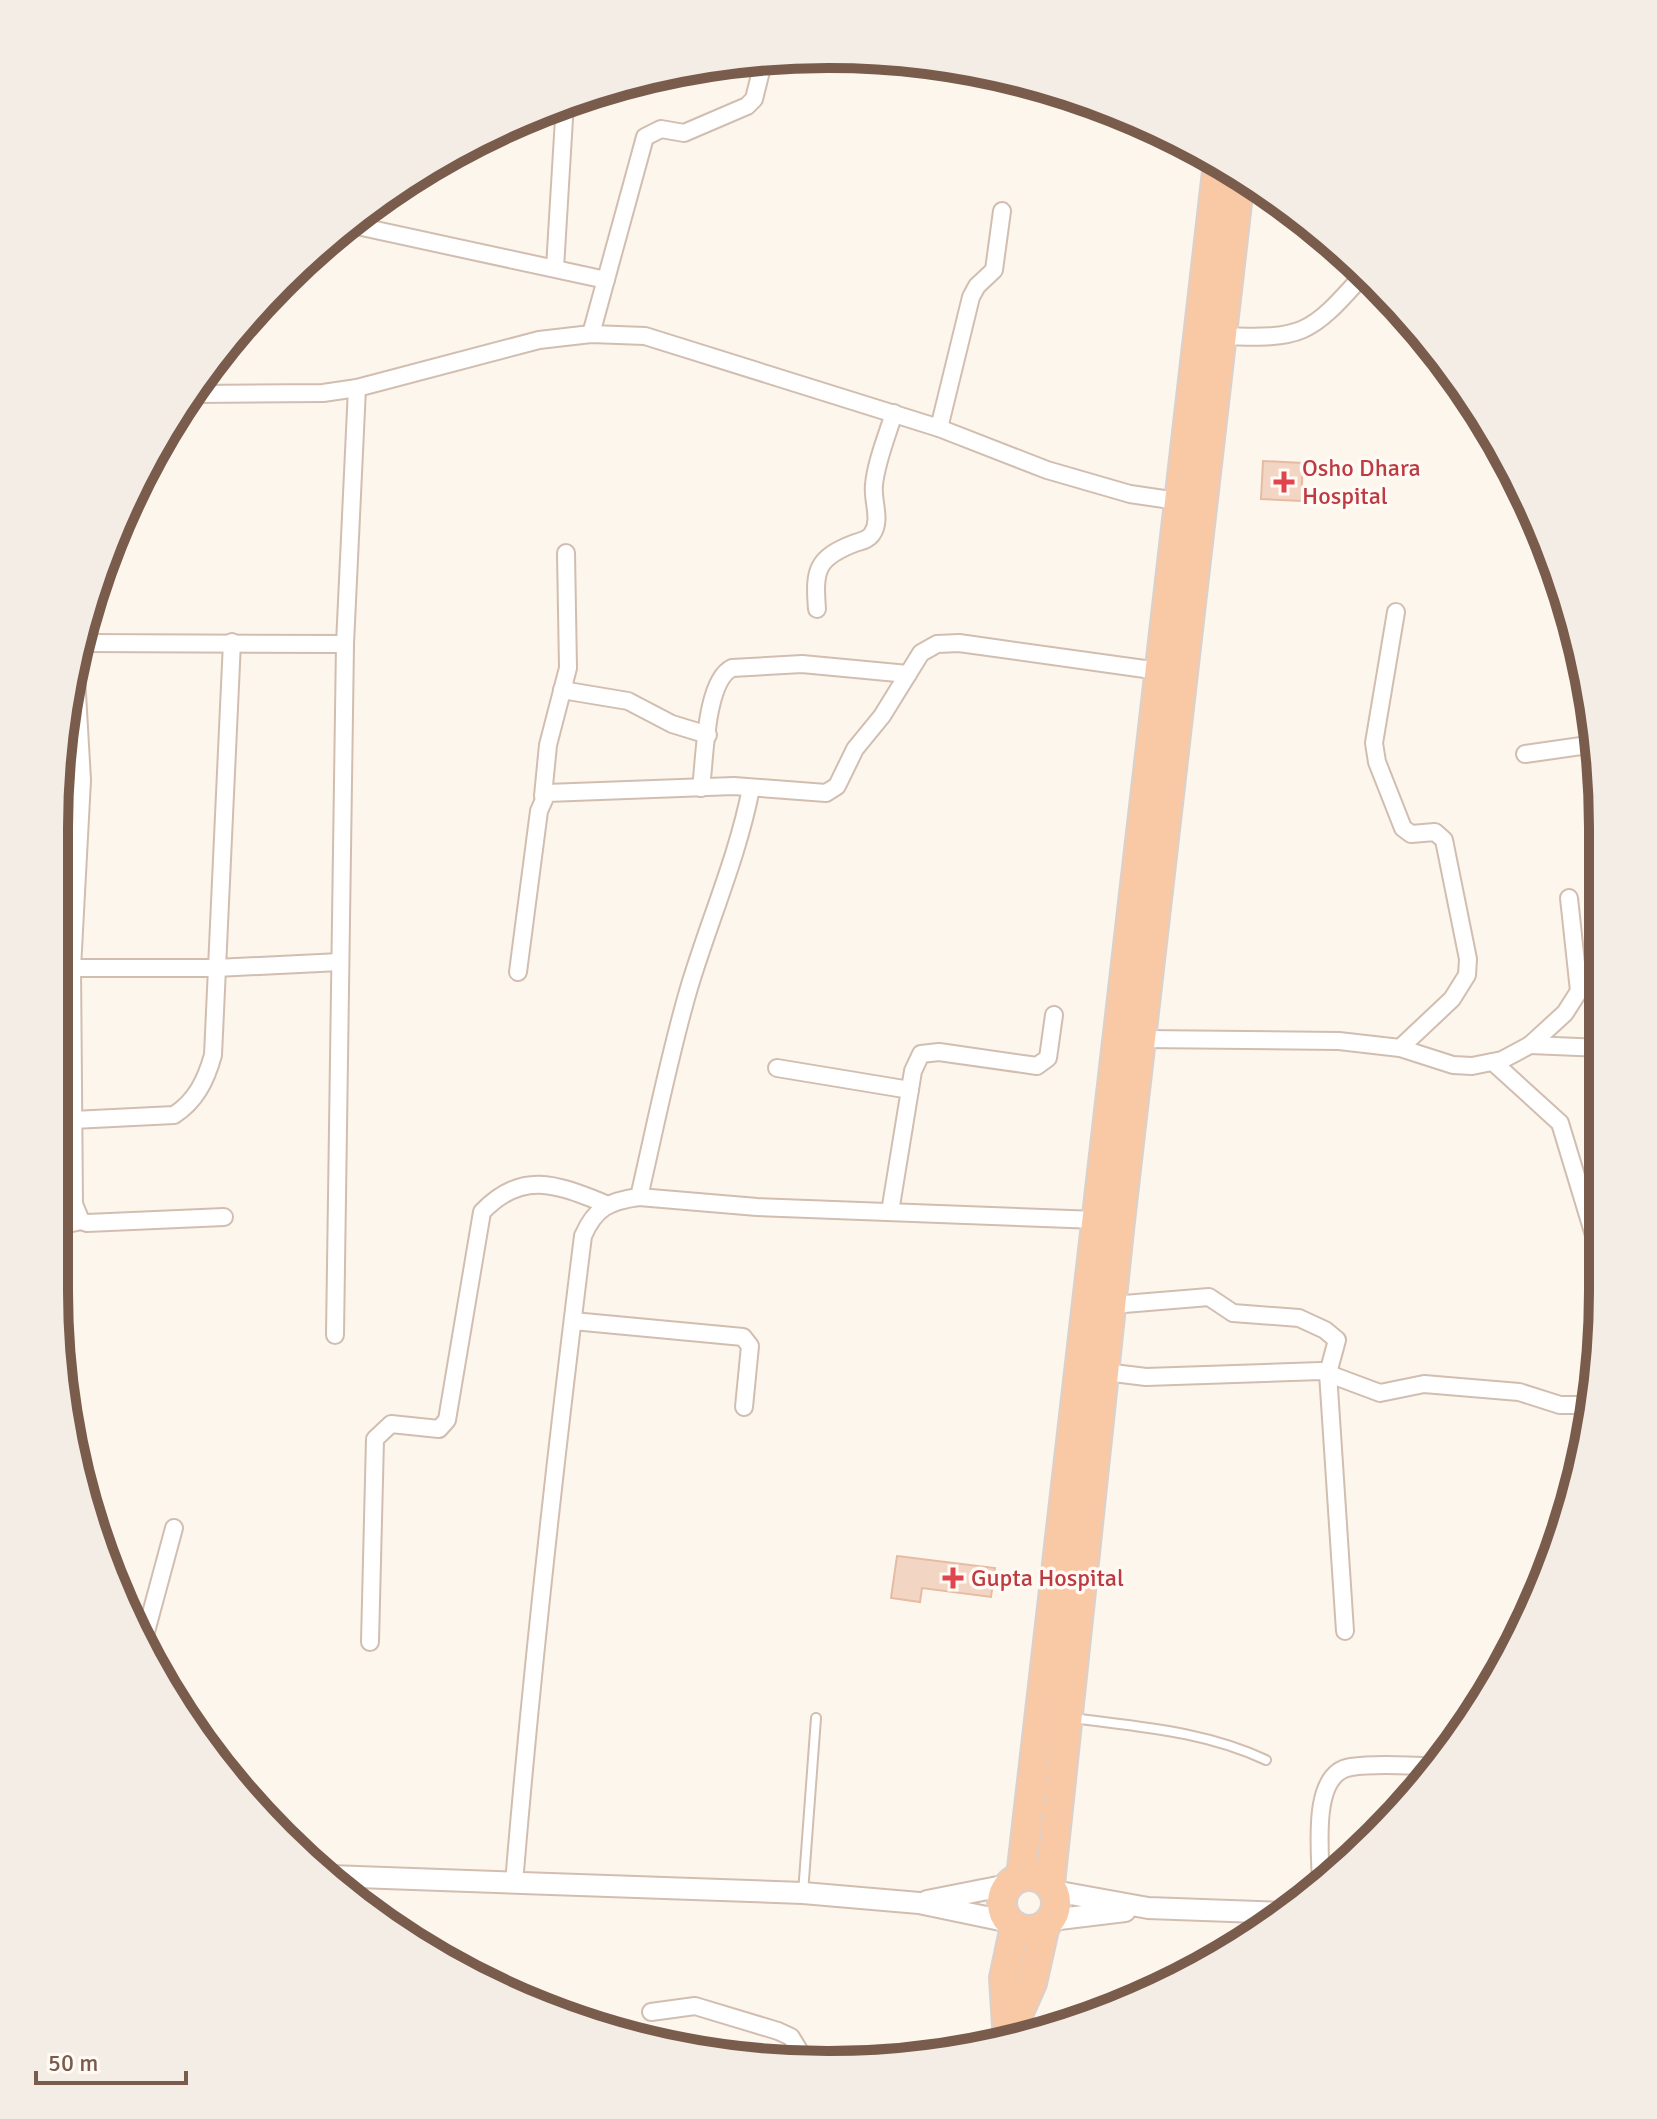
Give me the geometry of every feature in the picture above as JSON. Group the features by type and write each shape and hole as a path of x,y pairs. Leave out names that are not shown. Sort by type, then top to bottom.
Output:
{"highway":[{"path":"1012,2028 1032,1983 1048,1922 1057,1901 1052,1888 1066,1717 1143,1039 1217,175"},
{"path":"1048,1922 1030,1930 1012,1924 1003,1910 1002,1897 1014,1881 1097,1220 1159,671 1221,336 1239,188"},
{"path":"1014,1881 1036,1876 1052,1888"},
{"path":"1007,2029 1004,1978 1012,1924"}],"street":[{"path":"591,334 645,137 661,129 684,133 747,106 754,99 761,72"},
{"path":"555,268 564,116"},
{"path":"939,428 971,297 977,286 994,270 1002,211"},
{"path":"363,227 606,280"},
{"path":"1221,336 1277,338 1312,326 1356,282"},
{"path":"205,394 323,393 357,388 539,340 591,334 645,336 939,428 1047,470 1130,494 1190,503"},
{"path":"335,1335 345,644 357,388"},
{"path":"817,609 815,580 819,566 839,549 873,533 876,517 874,482 894,413"},
{"path":"518,972 548,745 568,660 566,553"},
{"path":"1396,612 1375,730 1375,754 1406,833 1435,832 1444,840 1468,959 1461,988 1400,1048"},
{"path":"73,1120 174,1115 186,1107 207,1076 213,1055 232,642"},
{"path":"91,643 345,644"},
{"path":"543,796 552,791 751,788 817,794 833,790 855,749 882,716 928,647 959,643 1159,671"},
{"path":"701,788 714,689 722,673 732,668 802,664 908,674"},
{"path":"562,690 628,701 672,724 708,735"},
{"path":"68,926 82,780 78,711"},
{"path":"1525,754 1584,746"},
{"path":"70,780 82,780"},
{"path":"639,1197 688,991 727,869 742,837 751,788"},
{"path":"1143,1039 1299,1038 1400,1048 1453,1065 1493,1062 1530,1045 1565,1013 1579,991 1569,898"},
{"path":"68,968 216,968 340,962"},
{"path":"890,1212 917,1059 927,1053 1037,1066 1048,1058 1054,1015"},
{"path":"68,1036 74,1204 81,1221"},
{"path":"1530,1045 1589,1047"},
{"path":"1493,1062 1560,1123 1589,1219"},
{"path":"777,1068 910,1090"},
{"path":"370,1642 375,1439 391,1424 439,1429 447,1420 482,1212 507,1191 539,1184 554,1184 606,1204"},
{"path":"514,1883 532,1660 583,1236 597,1211 606,1204 639,1197 757,1207 1097,1220"},
{"path":"68,1224 224,1217"},
{"path":"1112,1305 1209,1297 1233,1313 1299,1318 1325,1330 1337,1340 1328,1373 1345,1631"},
{"path":"573,1321 743,1337 750,1346 744,1407"},
{"path":"1105,1372 1146,1377 1328,1373 1380,1393 1424,1384 1519,1392 1560,1405 1580,1405"},
{"path":"147,1629 174,1528"},
{"path":"1321,1869 1321,1808 1324,1792 1336,1772 1349,1767 1421,1766"},
{"path":"345,1877 803,1893 919,1903 1012,1924"},
{"path":"919,1903 1014,1881"},
{"path":"1052,1888 1148,1908 1266,1912"},
{"path":"1048,1922 1148,1908"},
{"path":"651,2012 695,2006 778,2031 791,2037 799,2050"}],"lane":[{"path":"1066,1717 1197,1734 1230,1743 1266,1760"},
{"path":"803,1893 816,1718"}],"building":[{"path":"1263,461 1303,463 1301,501 1261,499"},
{"path":"897,1556 995,1568 991,1597 922,1588 920,1602 891,1598"}],"place":[{"name":"Osho Dhara Hospital","path":"1284,482"},
{"name":"Gupta Hospital","path":"953,1578"}]}
